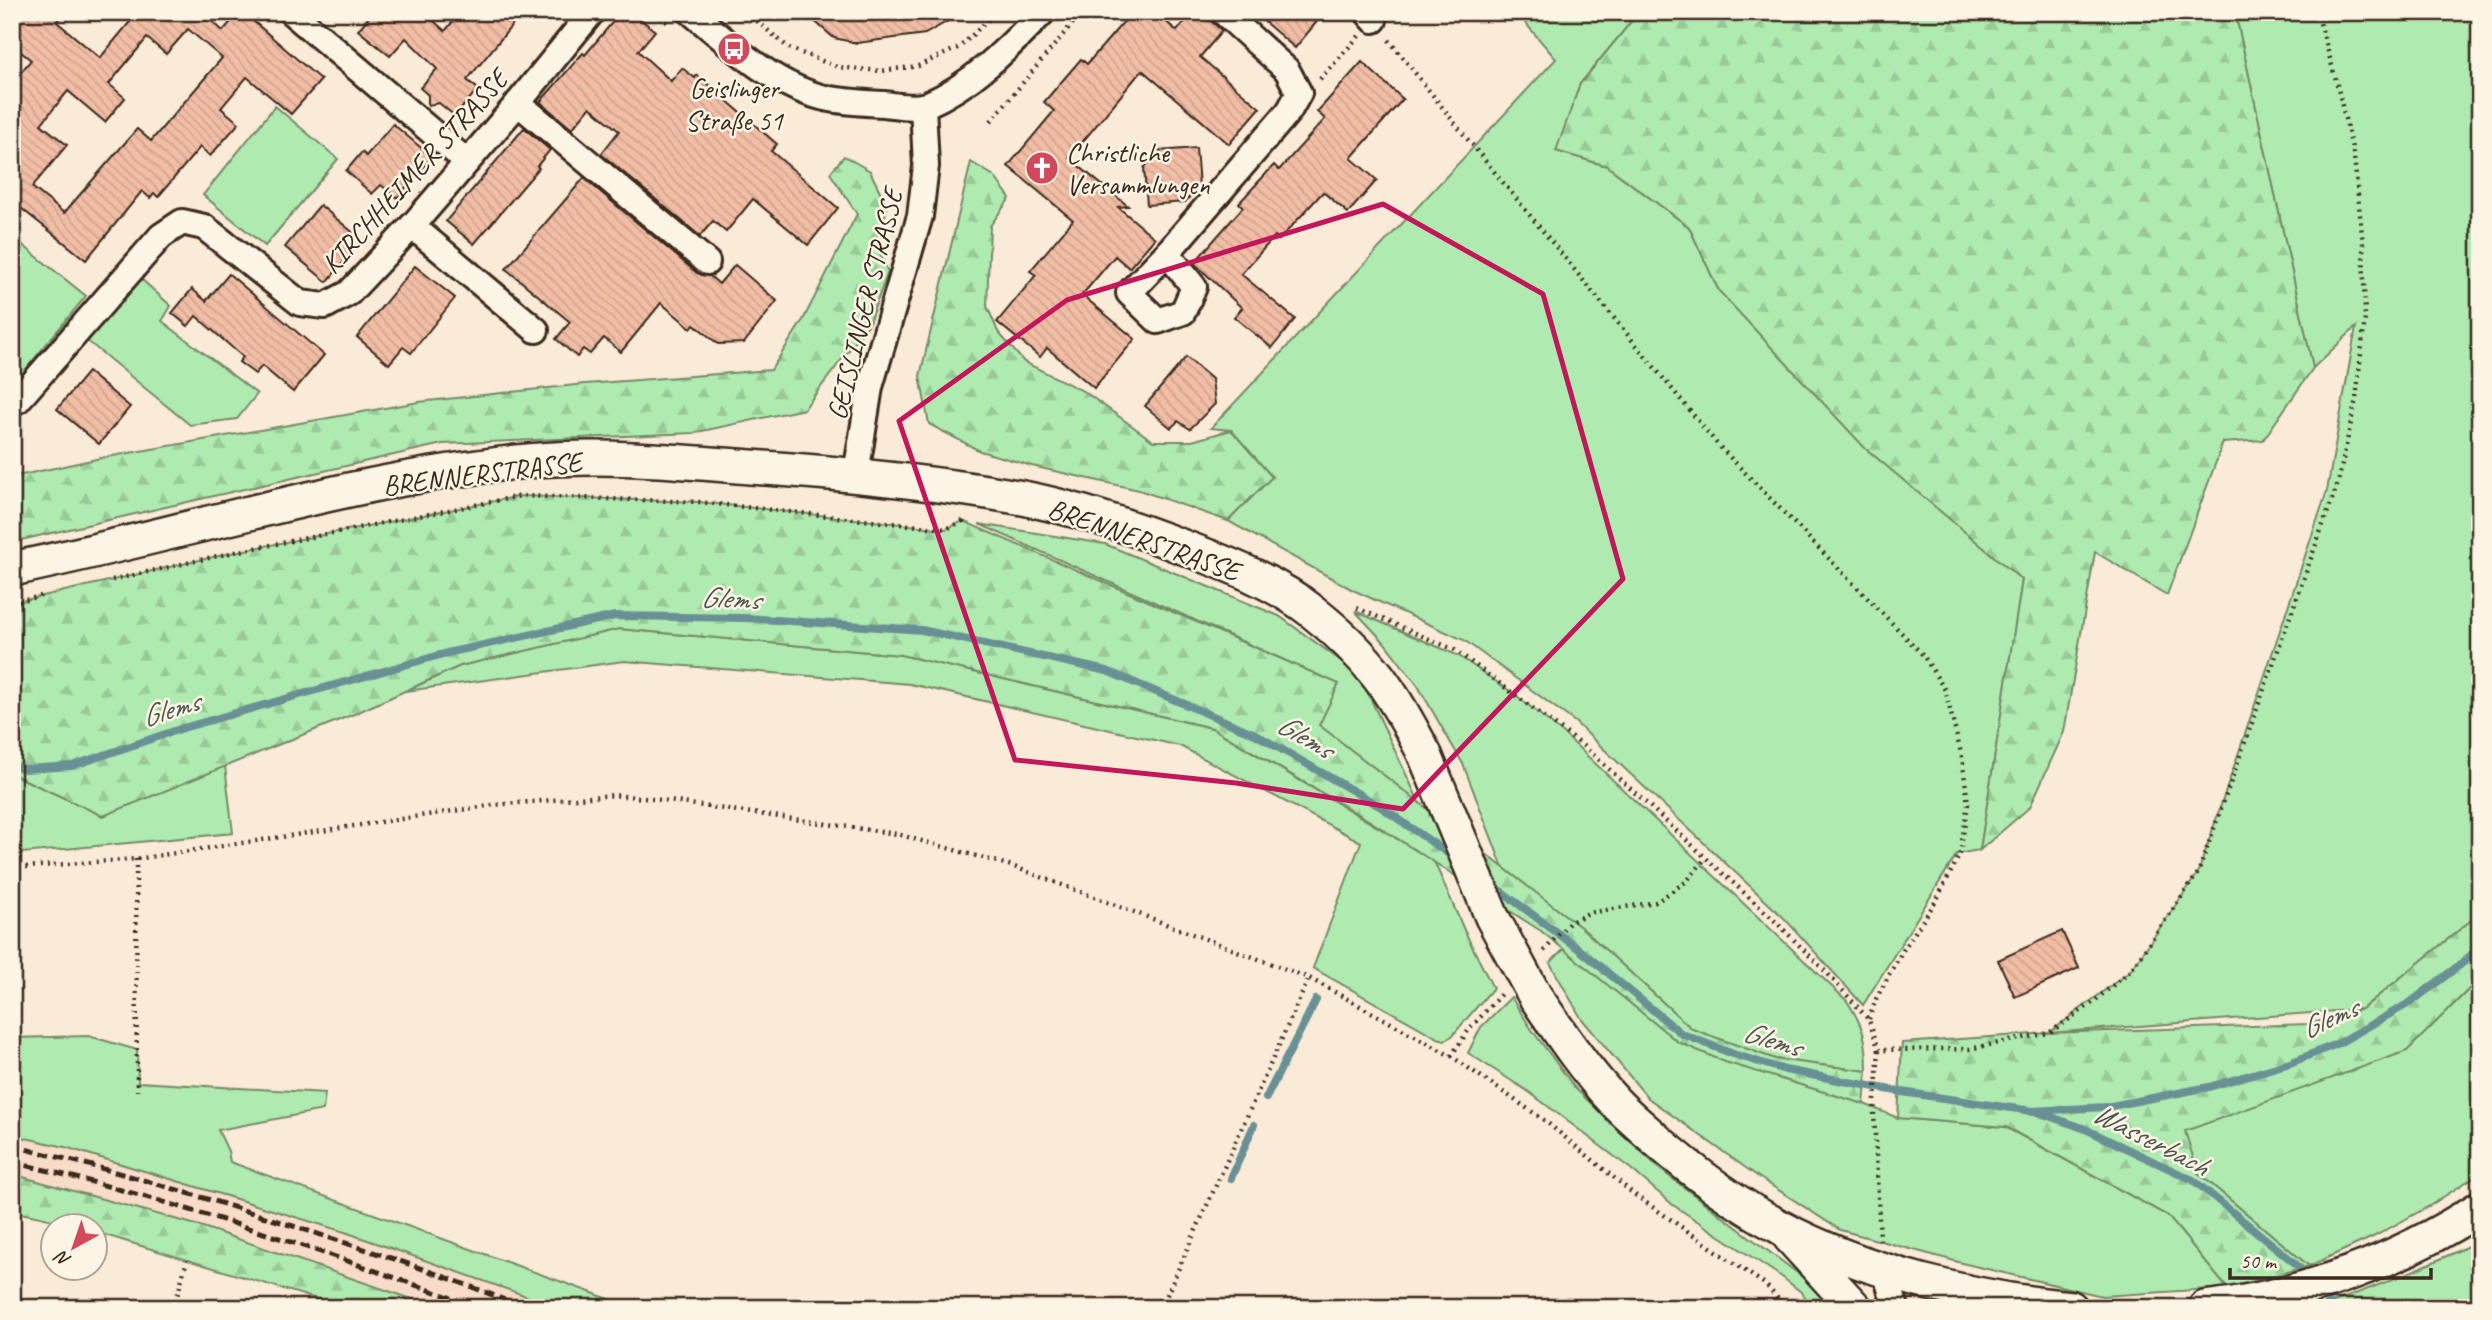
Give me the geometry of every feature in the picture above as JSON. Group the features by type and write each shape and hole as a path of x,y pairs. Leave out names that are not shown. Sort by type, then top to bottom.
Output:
{"main road":[{"name":"BRENNERSTRASSE","path":"12,569 347,491 446,471 531,461 604,458 856,474 1026,499 1098,518 1192,550 1264,582 1310,610 1353,646 1381,677 1401,707 1424,755 1492,917 1520,993 1617,1105 1681,1161 1734,1200 1781,1228 1837,1253 1954,1289 2071,1308"},
{"path":"2205,1308 2283,1294 2345,1275 2440,1233 2480,1208"},
{"path":"1781,1228 1855,1308"}],"street":[{"path":"291,12 466,161"},
{"name":"KIRCHHEIMER STRASSE","path":"19,400 161,236 182,222 204,228 300,303 325,306 349,293 412,226 592,12"},
{"path":"691,12 755,65 804,91 825,98 854,102 923,106 966,82 1006,50 1044,12"},
{"path":"1167,253 1289,111 1299,93 1287,70 1223,12"},
{"path":"518,103 707,262"},
{"name":"GEISLINGER STRASSE","path":"856,474 870,387 920,216 926,166 923,106"},
{"path":"412,226 536,330"},
{"path":"1884,1268 1896,1308"}],"path":[{"path":"746,12 789,48 837,67 881,71 918,66 960,47 996,12"},
{"path":"991,121 1082,12"},
{"path":"1879,1050 1969,1049 2049,1033 2091,1004 2130,971 2198,873 2337,483 2356,399 2365,318 2363,244 2354,157 2317,12"},
{"path":"1299,93 1319,80 1370,16 1718,444 1923,656 1945,690 1962,757 1968,804 1960,854 1936,901 1897,960 1876,999 1869,1020"},
{"path":"104,582 235,552 521,496 699,502 946,529 962,521 971,491"},
{"path":"12,603 52,594"},
{"path":"12,868 136,859 493,805 614,795 897,834 1012,866 1309,978 1451,1056 1544,1120 1635,1195 1766,1285 1786,1308"},
{"path":"136,859 137,1091"},
{"path":"1541,954 1569,923 1588,913 1656,902 1687,881 1705,859 1776,922 1869,1020 1879,1050 1874,1112 1878,1227 1884,1268"},
{"path":"1161,1308 1309,978"},
{"path":"1451,1056 1468,1031 1520,993"},
{"path":"174,1308 187,1260"}],"highlighted area":[{"path":"1383,204 1543,294 1623,579 1403,809 1236,783 1015,760 899,421 1067,300"}],"shaded area":[{"path":"12,1135 65,1147 345,1232 560,1308 438,1308 200,1226 12,1174"}],"green space":[{"path":"1516,12 1639,12 1580,84 1557,151 1607,166 1689,227 1719,291 1865,447 2022,580 1980,850 1957,854 1863,1005 1785,919 1575,722 1464,640 1353,590 1228,521 1272,477 1231,430 1211,428 1556,59"},
{"path":"1639,12 2235,12 2313,368 2263,440 2223,443 2167,595 2095,552 2064,732 2030,807 1980,850 2022,580 1865,448 1719,291 1689,227 1607,166 1556,151 1580,84"},
{"path":"2235,12 2480,12 2480,913 2362,1009 2049,1033 2130,971 2198,873 2327,491 2356,327 2313,368"},
{"path":"275,106 338,159 265,246 203,195"},
{"path":"844,156 870,171 887,206 878,249 888,272 868,325 804,409 693,433 442,444 12,542 12,477 101,458 419,402 585,384 771,370 803,320 857,214 830,173"},
{"path":"971,162 994,176 1010,198 990,226 987,306 998,332 1024,362 1085,392 1153,441 1192,441 1231,430 1272,477 1228,521 1139,490 1032,466 980,451 929,424 920,376"},
{"path":"20,243 86,296 12,386 12,252"},
{"path":"139,277 171,306 162,321 257,394 237,419 190,425 85,339"},
{"path":"521,496 699,502 946,529 963,521 1339,684 1319,725 1583,929 1692,1029 1775,1059 1867,1071 1864,1104 1725,1062 1678,1042 1541,931 1370,821 1212,728 901,655 619,629 460,666 354,714 103,816 12,774 12,603 235,552"},
{"path":"979,524 1105,544 1279,616 1359,674 1420,804 1319,725 1338,684"},
{"path":"1355,611 1459,656 1517,696 1564,734 1847,1001 1863,1034 1867,1071 1775,1059 1692,1029 1583,929 1504,870 1463,764 1418,686 1384,642"},
{"path":"619,629 901,655 1212,728 1434,861 1493,988 1452,1036 1445,1040 1313,968 1361,842 1180,746 910,684 624,661 406,691 460,666"},
{"path":"225,766 233,833 12,854 12,774 103,816"},
{"path":"2480,913 2480,978 2407,1051 2185,1131 2198,1173 2309,1266 2227,1288 2168,1216 2006,1127 1898,1118 1902,1043 2049,1033 2310,1024 2362,1009"},
{"path":"1564,949 1678,1042 1726,1062 1864,1104 1898,1118 2005,1127 2168,1216 2227,1288 2102,1296 1966,1264 1840,1230 1760,1178 1648,1098 1581,1018 1550,963"},
{"path":"2480,978 2480,1173 2431,1205 2375,1236 2309,1266 2198,1173 2184,1131 2407,1051"},
{"path":"1511,997 1575,1088 1631,1142 1661,1170 1812,1284 1839,1308 1814,1308 1801,1292 1782,1277 1673,1205 1631,1169 1529,1092 1468,1053 1481,1027"},
{"path":"89,1036 137,1050 138,1082 325,1093 323,1110 218,1130 230,1162 634,1308 560,1308 345,1232 65,1147 12,1135 12,1038"},
{"path":"12,1174 200,1226 438,1308 346,1308 108,1236 108,1212 38,1212 38,1216 12,1212"},
{"path":"2480,1240 2480,1308 2317,1308 2400,1277"}],"building":[{"path":"12,12 65,12 57,22 100,58 138,12 202,12 223,31 239,12 243,12 321,80 291,114 247,77 221,108 239,123 210,156 200,147 158,197 154,193 150,198 142,191 86,260 17,205 12,211 12,83 31,60 12,45","holes":["188,29 222,58 151,141 137,129 64,213 32,187 67,145 41,124 68,91 105,122 125,98 109,84 147,38 166,54"]},
{"path":"373,12 424,12 445,31 461,12 523,12 467,80 478,89 455,116 439,103 428,105 428,95 420,88 437,69 406,38 390,56 358,30"},
{"path":"621,12 632,12 655,31 638,51 671,81 682,68 695,78 697,75 777,144 771,151 838,208 808,245 753,199 726,232 713,221 700,236 601,154 619,131 590,107 572,129 540,102"},
{"path":"804,12 964,12 925,34 857,43 834,38"},
{"path":"1132,12 1155,12 1177,31 1193,12 1201,12 1222,31 1200,57 1260,108 1229,144 1142,70 1069,158 1128,206 1118,207 1155,238 1129,268 1115,256 1082,295 1135,339 1094,388 1047,348 1040,357 997,322 1036,275 1030,271 1073,220 1008,166 1054,111 1044,102 1081,59 1087,64"},
{"path":"1253,12 1325,12 1295,48"},
{"path":"1362,62 1403,99 1351,158 1377,180 1348,213 1323,192 1279,240 1275,236 1241,274 1295,319 1272,348 1234,317 1242,308 1194,263 1243,207 1239,203 1274,165 1279,170 1325,119 1317,112"},
{"path":"393,124 432,157 397,198 381,185 372,194 346,171 362,152 366,156"},
{"path":"524,128 550,150 537,166 539,168 474,244 446,221"},
{"path":"1196,148 1199,186 1185,202 1147,205 1144,168 1158,151"},
{"path":"584,178 697,273 710,276 719,284 735,265 777,301 744,343 718,344 694,324 691,328 661,303 621,352 604,338 590,354 583,349 577,357 556,339 570,322 506,269"},
{"path":"320,205 362,240 327,282 285,247"},
{"path":"415,266 455,298 411,353 403,347 389,364 357,337"},
{"path":"229,274 324,355 293,392 262,366 255,374 239,362 243,357 196,316 188,326 172,313 192,289 206,301"},
{"path":"1186,357 1212,379 1215,404 1190,429 1178,421 1171,428 1145,406"},
{"path":"88,372 130,407 99,444 57,409"},
{"path":"2062,931 2079,968 2015,997 1998,960"}],"waterway":[{"name":"Glems","path":"12,765 25,769 72,766 183,728 447,653 615,616 745,618 922,630 1107,671 1255,734 1381,807 1456,859"},
{"name":"Glems","path":"1490,883 1579,949 1682,1034 1785,1070 1902,1092 2032,1111 2106,1107 2209,1087 2290,1063 2339,1043 2411,1002 2465,961 2480,946"},
{"path":"1266,1098 1316,1000"},
{"name":"Wasserbach","path":"2037,1112 2083,1128 2193,1180 2296,1264 2309,1279"},
{"path":"1231,1178 1254,1125"},
{"name":"Wasserbach","path":"2319,1291 2333,1308"}],"railway":[{"path":"12,1146 189,1193 410,1264 524,1308"},
{"path":"12,1162 131,1193 248,1228 479,1308"}],"place":[{"name":"Geislinger Straße 51","path":"734,49"},
{"name":"Christliche Versammlungen","path":"1042,168"}]}
